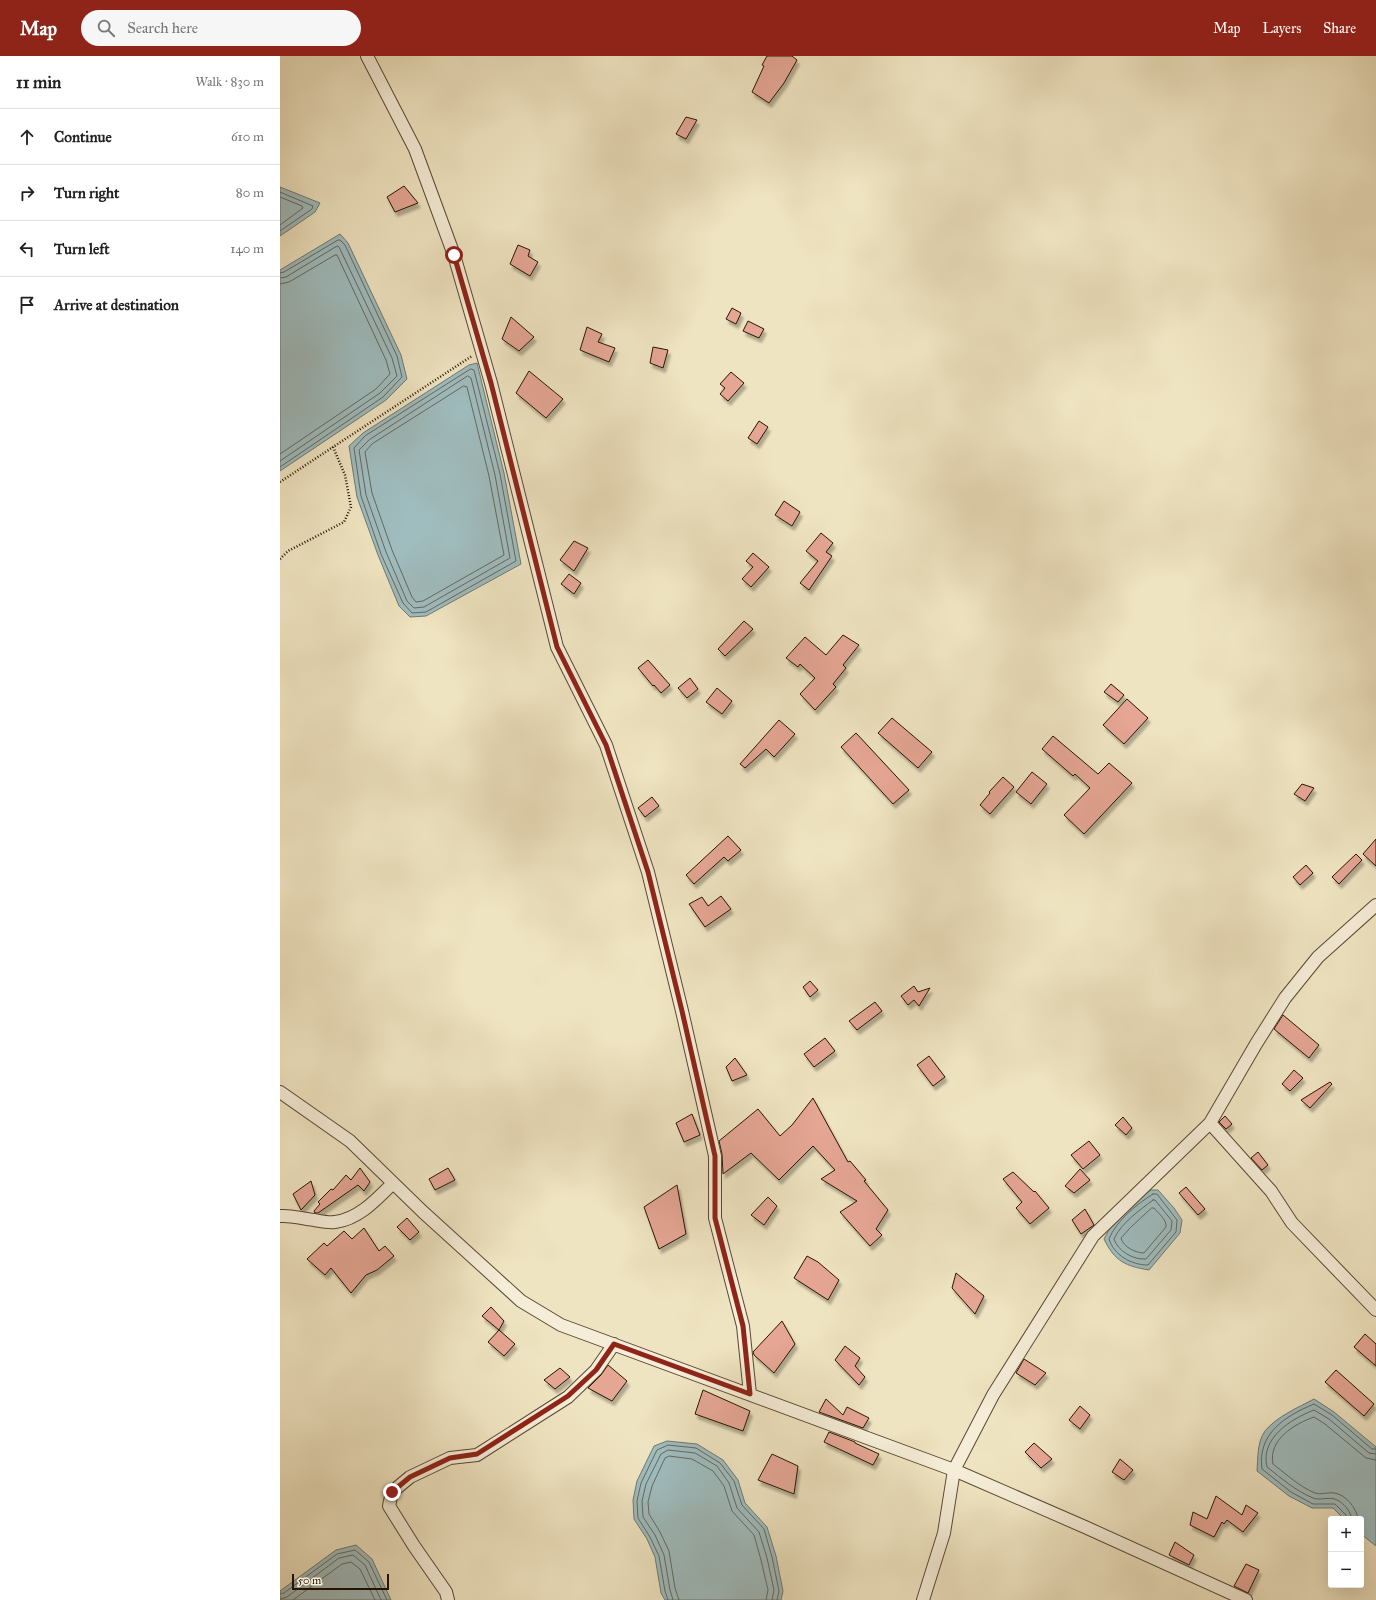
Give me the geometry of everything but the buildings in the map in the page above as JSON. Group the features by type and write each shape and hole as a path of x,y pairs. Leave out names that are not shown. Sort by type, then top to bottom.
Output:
{"street":[{"path":"367,56 415,149 454,255 493,391 557,647 606,745 648,872 684,1019 715,1156 715,1218 743,1326 750,1394"},
{"path":"923,1600 944,1533 954,1470 993,1395 1093,1236 1210,1123 1256,1044 1285,998 1318,957 1376,905"},
{"path":"280,1092 350,1141 393,1183 521,1301 561,1325 954,1470 1085,1527 1246,1600"},
{"path":"1210,1123 1271,1191 1292,1222 1376,1310"},
{"path":"280,1216 334,1222 344,1220 368,1207 393,1183"},
{"path":"448,1600 446,1592 414,1546 389,1506 392,1492 410,1477 450,1458 477,1454 568,1396 596,1370 614,1344"}],"path":[{"path":"280,482 481,350"},
{"path":"280,559 288,551 344,522 351,507 345,475 333,447"}],"water":[{"path":"280,187 320,203 315,212 280,236"},
{"path":"340,234 348,243 401,355 407,379 386,400 280,471 280,270"},
{"path":"477,363 504,473 521,564 426,616 410,617 399,606 378,555 357,497 349,446 363,433 469,365"},
{"path":"1151,1190 1158,1190 1174,1208 1182,1220 1180,1233 1149,1270 1134,1267 1122,1262 1112,1253 1104,1239 1118,1218"},
{"path":"1314,1399 1334,1412 1376,1447 1376,1546 1364,1536 1364,1516 1341,1516 1333,1508 1312,1508 1289,1496 1257,1471 1259,1445 1262,1435 1275,1421"},
{"path":"667,1441 697,1444 723,1460 738,1480 745,1503 767,1527 776,1556 783,1591 781,1600 665,1600 661,1593 655,1557 647,1539 634,1519 633,1500 637,1481 654,1446"},
{"path":"356,1545 372,1559 391,1600 280,1600 280,1591 336,1550"}],"route":[{"path":"392,1492 410,1477 450,1458 477,1454 568,1396 596,1370 614,1344 750,1394 743,1326 725,1251 715,1218 715,1156 648,872 606,745 557,647 491,383 454,255"}]}
